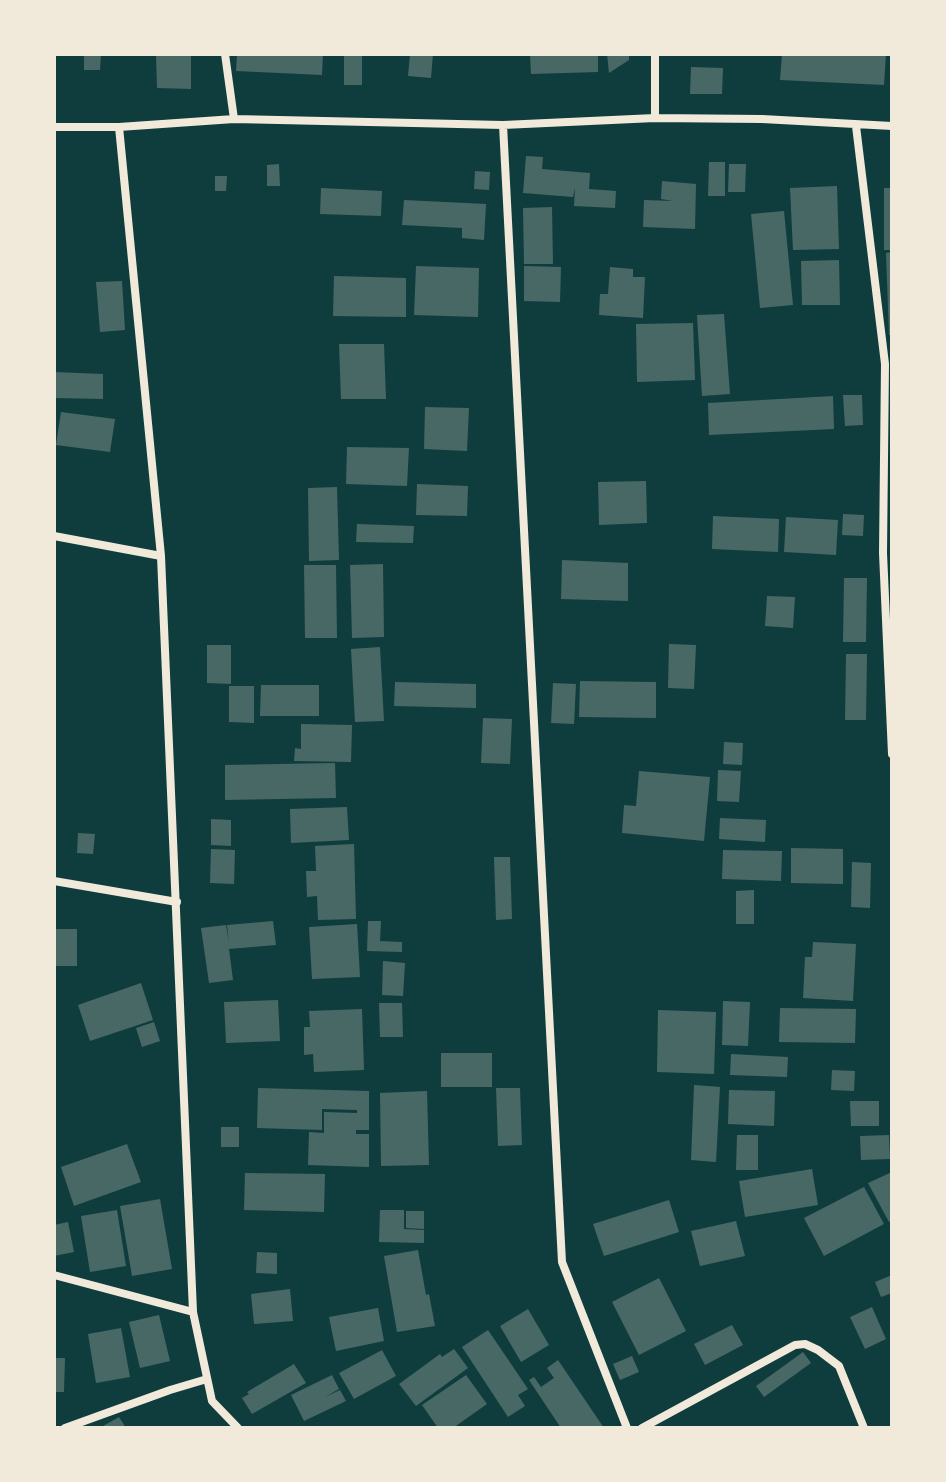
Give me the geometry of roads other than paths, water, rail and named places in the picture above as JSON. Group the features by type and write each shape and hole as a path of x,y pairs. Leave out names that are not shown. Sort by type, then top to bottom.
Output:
{"street":[{"path":"225,54 234,119"},
{"path":"655,54 655,118"},
{"path":"54,127 119,127 234,119 503,125 655,118 762,119 892,126"},
{"path":"503,125 562,1262 627,1428"},
{"path":"856,126 885,364 883,553 892,754"},
{"path":"119,127 161,556 193,1312 212,1401 238,1428"},
{"path":"54,536 161,556"},
{"path":"54,881 177,902"},
{"path":"54,1275 193,1312"},
{"path":"642,1428 795,1345 805,1344 839,1366 864,1428"},
{"path":"65,1428 207,1379"}]}
